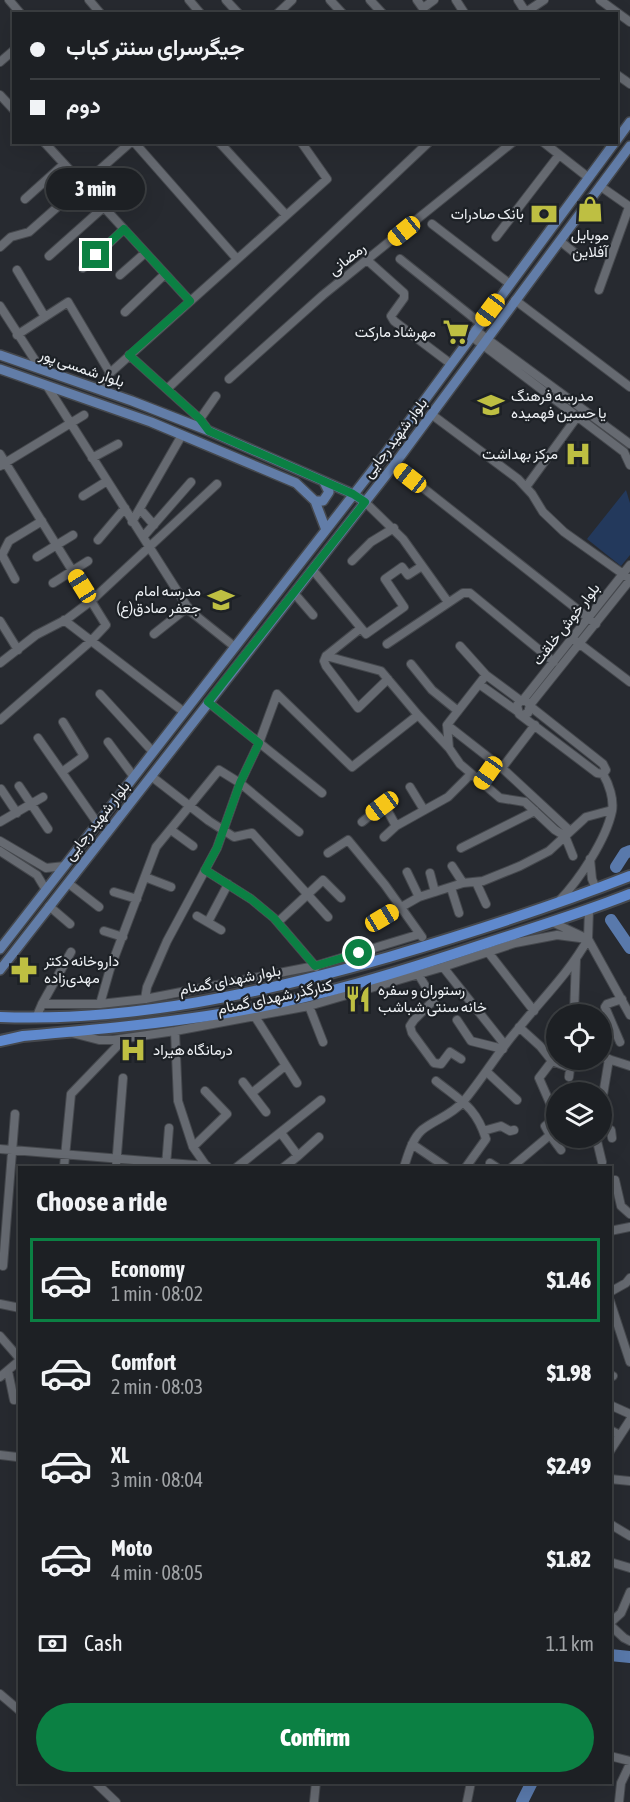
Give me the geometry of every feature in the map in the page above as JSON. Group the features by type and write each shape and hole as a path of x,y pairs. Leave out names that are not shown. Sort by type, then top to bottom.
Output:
{"highway":[{"name":"بلوار شهدای گمنام","path":"0,1017 96,1016 158,1009 322,976 427,946 556,904 630,876"},
{"name":"بلوار شهدای گمنام","path":"0,1041 23,1036 203,1016 292,1000 466,955 530,929 630,894"},
{"path":"19,1018 15,1028 23,1036"}],"main road":[{"name":"بلوار شهید رجایی","path":"618,137 630,122"},
{"name":"بلوار شهید رجایی","path":"0,949 326,530 613,144"},
{"name":"بلوار شهید رجایی","path":"0,970 394,465 630,146"},
{"name":"بلوار شمسی پور","path":"0,355 102,390 209,431 353,494 365,502"},
{"name":"بلوار شمسی پور","path":"0,369 152,422 296,483 315,501 326,530"},
{"path":"315,501 323,501 327,498 329,492 323,481"}],"street":[{"path":"9,0 19,12"},
{"path":"89,0 99,12"},
{"path":"189,0 199,12"},
{"path":"226,0 236,12"},
{"path":"279,12 292,0"},
{"path":"330,0 341,12"},
{"path":"370,0 380,12"},
{"path":"417,0 425,11 434,0"},
{"path":"527,12 544,0"},
{"path":"600,0 616,12"},
{"path":"0,62 12,52"},
{"path":"0,95 12,108"},
{"path":"46,144 190,301"},
{"path":"0,247 11,237 29,232 131,144"},
{"path":"135,144 237,259"},
{"path":"221,144 286,215"},
{"path":"102,390 110,373 129,355 327,179 302,144"},
{"path":"167,389 427,144"},
{"name":"رمضانی","path":"230,379 323,295 511,144"},
{"path":"545,144 589,178"},
{"path":"496,237 559,155"},
{"path":"25,199 64,164"},
{"path":"599,291 630,207 600,186"},
{"path":"49,256 104,207"},
{"path":"432,224 510,284"},
{"path":"83,268 124,229"},
{"path":"560,241 575,253"},
{"path":"120,275 145,252"},
{"path":"400,259 476,330 484,341 624,452 630,465"},
{"path":"367,260 404,293 404,298 391,316 394,321 451,364"},
{"path":"17,270 45,317"},
{"path":"125,312 165,274"},
{"path":"515,300 630,387"},
{"path":"17,335 68,302 110,373"},
{"path":"0,306 40,368"},
{"path":"484,341 630,444 624,452"},
{"path":"129,355 200,419 209,431"},
{"path":"47,386 189,609 235,647"},
{"path":"200,419 216,396"},
{"path":"431,414 518,479 543,512 564,532 628,578"},
{"path":"3,465 84,415"},
{"path":"526,487 577,417"},
{"path":"132,522 182,435"},
{"path":"93,458 117,444"},
{"path":"0,454 3,465 42,522 106,625 91,641 0,720"},
{"path":"394,465 596,624"},
{"path":"83,496 107,481"},
{"path":"143,537 191,482"},
{"path":"0,663 36,635 64,620 91,601 217,484"},
{"path":"365,502 394,528 448,602"},
{"path":"98,540 125,508"},
{"path":"140,509 154,525"},
{"path":"15,579 2,555 9,541 42,522"},
{"path":"352,561 371,542 394,528"},
{"path":"37,557 74,535"},
{"path":"53,583 88,561"},
{"name":"بلوار خوش خلقت","path":"526,703 596,624 628,578 630,565"},
{"path":"388,680 358,708 331,675 324,661 326,656 363,631 405,607 385,579 402,567 408,575 422,566"},
{"path":"312,569 363,631"},
{"name":"بلوار خوش خلقت","path":"526,703 588,618 628,578"},
{"path":"294,593 313,615"},
{"path":"387,645 448,602 463,593 470,593 554,662"},
{"path":"154,634 189,609"},
{"path":"64,620 184,712"},
{"path":"0,621 3,632 18,650"},
{"path":"573,638 630,682"},
{"path":"460,646 486,675 526,703 603,764 606,770 603,774"},
{"path":"326,656 381,671 449,748 453,756 481,783 500,798 525,802 555,830 567,833"},
{"path":"411,664 432,690 458,711"},
{"path":"449,748 447,725 486,675"},
{"path":"479,684 597,773 603,774 608,781 612,810 577,883 556,904"},
{"path":"100,694 153,752"},
{"path":"145,999 147,987 167,941 224,830 240,783 259,743 277,694 352,766 418,715"},
{"path":"208,702 321,792"},
{"path":"519,713 528,713 526,703"},
{"path":"519,713 517,705 526,703"},
{"path":"62,772 84,756 63,722"},
{"path":"447,725 531,795 567,833 573,856"},
{"path":"481,783 535,725"},
{"path":"39,738 98,824"},
{"path":"108,742 134,777"},
{"path":"100,1004 156,847 219,770 240,783 299,832"},
{"path":"384,837 396,826 448,797 471,774"},
{"path":"151,776 209,821 234,837 252,833 328,916"},
{"path":"19,786 48,829"},
{"path":"410,787 424,810"},
{"path":"1,789 17,813"},
{"path":"525,802 531,795"},
{"path":"0,822 43,797"},
{"path":"362,822 385,806 396,826"},
{"path":"382,918 419,897 463,883 483,881 540,856 586,817 612,810"},
{"path":"461,848 535,812"},
{"path":"171,830 193,846"},
{"path":"328,853 348,840 370,865 427,946"},
{"path":"0,841 41,866 56,868 65,866"},
{"path":"0,851 40,879 46,890"},
{"path":"590,859 592,879 596,889"},
{"path":"34,874 39,872 41,866"},
{"path":"452,866 463,883"},
{"path":"205,870 251,899 278,922 322,976"},
{"path":"407,872 419,897"},
{"path":"430,873 435,892"},
{"path":"145,877 171,887"},
{"path":"278,922 323,880 341,898"},
{"path":"476,882 486,904"},
{"path":"68,883 99,907"},
{"path":"208,922 228,885"},
{"path":"451,888 459,913"},
{"path":"114,891 137,899"},
{"path":"49,906 70,924"},
{"path":"404,1166 412,1144 422,1130 454,1112 487,1072 519,1027 576,959 588,939 589,910"},
{"path":"197,916 221,930"},
{"path":"552,922 588,939 630,1015"},
{"path":"515,943 530,929"},
{"path":"104,931 123,937"},
{"name":"کنارگذر شهدای گمنام","path":"42,1004 100,1004 145,999 315,966 420,934"},
{"name":"کنارگذر شهدای گمنام","path":"69,1032 99,1040 124,1039 192,1028 309,1006 443,967 466,955 488,952 515,943 557,935 588,939"},
{"path":"36,1018 71,952"},
{"path":"488,952 534,1011"},
{"path":"574,1004 576,959"},
{"path":"443,967 504,1047"},
{"path":"418,974 434,1000 414,1020 410,1026 412,1033 434,1063 441,1064 450,1052 461,1059"},
{"path":"187,991 209,1000"},
{"path":"620,1042 605,1007 607,1004 622,999"},
{"path":"309,1006 323,1042"},
{"path":"254,1015 297,1083"},
{"path":"192,1028 203,1016 219,1022"},
{"path":"457,1020 471,1041 504,1047"},
{"path":"519,1027 546,1054"},
{"path":"175,1031 178,1101 193,1147 206,1166"},
{"path":"64,1166 71,1094 124,1039"},
{"path":"612,1060 630,1066"},
{"path":"252,1093 285,1066"},
{"path":"546,1069 539,1078 546,1094"},
{"path":"569,1077 571,1070"},
{"path":"487,1072 517,1100"},
{"path":"117,1163 123,1078"},
{"path":"436,1081 476,1114 486,1139 467,1166"},
{"path":"243,1082 266,1112"},
{"path":"193,1147 227,1114 206,1091"},
{"path":"238,1166 321,1100"},
{"path":"3,1266 15,1114"},
{"path":"483,1131 501,1126 510,1131 514,1130"},
{"path":"166,1165 169,1128"},
{"path":"281,1132 298,1156"},
{"path":"285,1166 320,1137"},
{"path":"513,1166 546,1138"},
{"path":"412,1144 445,1166"},
{"path":"599,1148 602,1162"},
{"path":"0,1149 117,1163 186,1166"},
{"path":"615,1180 621,1206 630,1214"},
{"path":"612,1231 630,1227"},
{"path":"612,1291 630,1278"},
{"path":"0,1304 18,1308"},
{"path":"612,1307 630,1362"},
{"path":"0,1336 18,1357"},
{"path":"0,1377 18,1360"},
{"path":"4,1371 14,1400"},
{"path":"612,1406 630,1414"},
{"path":"612,1448 630,1419"},
{"path":"612,1431 620,1435"},
{"path":"0,1455 17,1457"},
{"path":"612,1479 630,1481"},
{"path":"612,1525 630,1536"},
{"path":"612,1563 630,1568"},
{"path":"630,1592 621,1613 612,1620 624,1638 630,1641"},
{"path":"0,1694 18,1709"},
{"path":"612,1757 630,1763 621,1783 619,1802"},
{"path":"97,1784 116,1802"},
{"path":"314,1802 316,1784"},
{"path":"467,1802 471,1784"}],"shaded area":[{"path":"626,490 630,503 630,555 621,566 587,539"}],"waterway":[{"path":"616,867 625,853 630,851"},
{"path":"611,920 630,948"},
{"path":"612,1655 630,1657"},
{"path":"522,1802 531,1784"}],"place":[{"name":"موبایل آفلاین","path":"590,209"},
{"name":"بانک صادرات","path":"544,214"},
{"name":"مهرشاد مارکت","path":"456,332"},
{"name":"مدرسه فرهنگ یا حسین فهمیده","path":"491,405"},
{"name":"مرکز بهداشت","path":"578,454"},
{"name":"مدرسه امام جعفر صادق(ع)","path":"221,600"},
{"name":"داروخانه دکتر مهدی‌زاده","path":"24,970"},
{"name":"رستوران و سفره خانه سنتی شباشب","path":"358,999"},
{"name":"درمانگاه هیراد","path":"133,1050"}],"route":[{"path":"96,255 124,229 190,301 129,355 200,419 209,431 353,494 365,502 208,702 259,743 240,783 217,848 205,870 251,899 274,918 315,966 359,953"}]}
